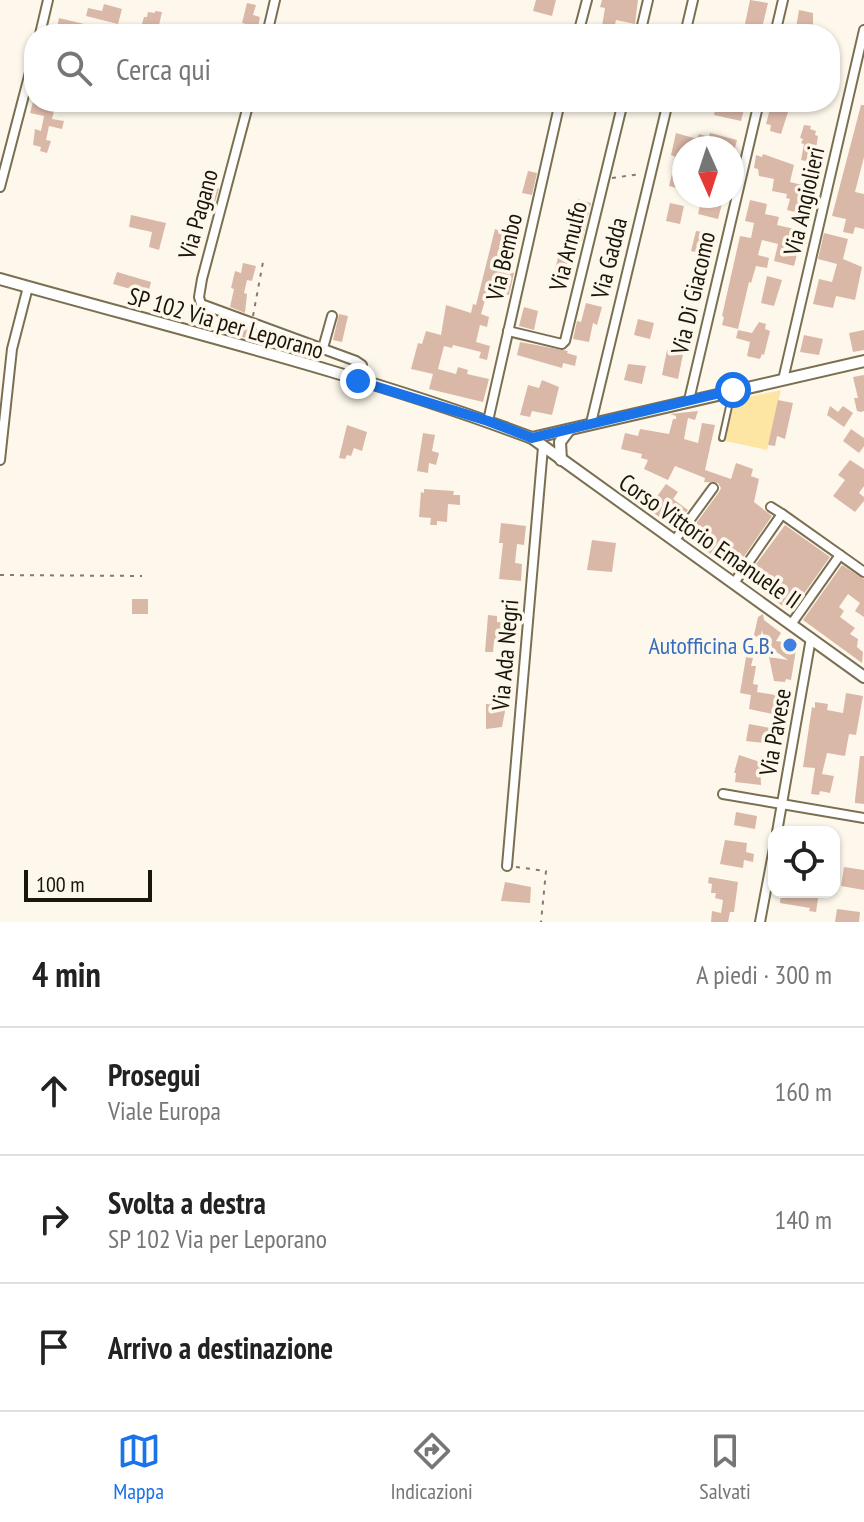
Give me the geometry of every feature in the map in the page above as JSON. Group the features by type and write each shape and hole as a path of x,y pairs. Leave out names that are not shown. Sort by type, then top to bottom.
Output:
{"street":[{"path":"42,24 48,0"},
{"path":"269,24 275,0"},
{"path":"581,24 587,0"},
{"path":"642,24 648,0"},
{"path":"687,24 693,0"},
{"path":"777,24 783,0"},
{"name":"Via Angiolieri","path":"783,380 864,30"},
{"path":"0,187 24,95"},
{"name":"Via Pagano","path":"246,112 199,297 201,304 362,365 358,381"},
{"name":"Via Bembo","path":"488,421 558,112"},
{"name":"Via Arnulfo","path":"508,331 562,344 565,341 621,112"},
{"name":"Via Gadda","path":"591,423 666,112"},
{"name":"Via Di Giacomo","path":"689,400 757,112"},
{"name":"SP 102 Via per Leporano","path":"0,279 358,381 488,421 532,438"},
{"path":"0,460 12,349 28,287"},
{"path":"323,348 332,316"},
{"path":"532,438 864,361"},
{"path":"561,460 560,442 571,428"},
{"name":"Corso Vittorio Emanuele II","path":"532,438 863,673"},
{"name":"Via Ada Negri","path":"507,866 543,447"},
{"path":"675,540 713,488"},
{"path":"771,507 864,572"},
{"path":"734,583 782,514"},
{"path":"792,623 840,555"},
{"name":"Via Pavese","path":"778,826 811,638"},
{"path":"723,794 864,818"},
{"path":"760,922 768,880"}],"lane":[{"path":"722,438 733,390"}],"path":[{"path":"604,181 615,176 651,174"},
{"path":"254,322 254,301 263,262"},
{"path":"0,575 142,576"},
{"path":"507,866 546,871 541,922"}],"shaded area":[{"path":"781,390 767,450 725,441 734,400"}],"building":[{"path":"536,0 556,0 552,16 533,11"},
{"path":"602,0 638,0 635,24 616,20 615,24 602,24 605,8 600,7"},
{"path":"750,0 768,3 763,24 745,24"},
{"path":"247,3 256,5 253,15 260,17 259,24 242,23"},
{"path":"104,4 122,9 118,24 86,16 88,8 102,11"},
{"path":"799,10 813,13 813,24 797,24"},
{"path":"148,12 162,12 159,24 142,24"},
{"path":"59,18 84,24 58,24"},
{"path":"861,105 864,105 864,157 855,192 864,194 864,229 855,227 853,234 843,232 846,219 832,216"},
{"path":"54,112 52,119 64,121 62,129 49,126 46,140 51,141 47,153 33,145 35,129 41,131 44,116 30,113"},
{"path":"715,112 743,112 741,121 714,115"},
{"path":"769,112 788,112 781,134 770,131 771,125 766,124"},
{"path":"804,125 811,126 810,129 816,131 815,135 818,136 814,163 801,160 804,144 800,138"},
{"path":"763,154 794,165 790,182 806,186 799,213 787,210 790,199 786,198 787,194 772,191 774,179 759,176 758,169 754,168 756,155 762,157"},
{"path":"528,171 537,173 532,195 522,193"},
{"path":"205,185 219,189 214,205 201,202"},
{"path":"578,199 591,203 582,241 578,240 573,268 568,267 567,271 555,269 562,243 566,244"},
{"path":"750,200 767,204 765,214 779,217 777,225 803,231 794,266 774,261 778,244 762,240 758,255 769,258 767,268 756,266 738,329 722,325 722,316 740,236 751,238 754,223 745,221"},
{"path":"670,203 672,208 684,208 680,224 666,221"},
{"path":"699,208 721,208 718,219 698,214"},
{"path":"131,215 166,223 159,250 149,247 152,232 129,227"},
{"path":"495,229 510,234 501,270 514,273 509,295 493,291 491,298 486,297 481,314 489,317 487,327 480,325 476,342 490,346 487,360 479,358 481,352 453,345 452,348 444,346 438,369 456,374 458,367 468,370 467,374 489,379 483,402 429,389 433,374 411,369 418,343 422,344 426,331 441,335 446,305 471,313 473,304 476,305"},
{"path":"696,231 709,233 706,254 691,251"},
{"path":"824,233 848,239 843,259 862,267 855,300 836,296 833,308 813,304 819,279 832,282 837,264 818,259"},
{"path":"243,263 256,266 252,281 247,280 245,313 230,307 235,271 241,273"},
{"path":"117,272 151,282 148,294 113,284"},
{"path":"767,276 782,280 774,306 761,303"},
{"path":"586,303 602,307 597,325 593,323 589,342 573,339"},
{"path":"524,307 538,311 534,330 519,326"},
{"path":"339,314 348,316 342,342 333,340"},
{"path":"638,319 654,323 650,339 634,335"},
{"path":"227,321 276,339 274,346 235,335 238,326"},
{"path":"759,322 766,324 765,329 770,331 764,355 760,359 747,356 750,342 736,338 738,330 752,333"},
{"path":"864,330 864,350 853,352 849,333"},
{"path":"804,335 823,339 819,355 800,352"},
{"path":"520,342 568,351 577,356 575,366 563,363 562,368 517,355"},
{"path":"667,350 683,354 678,379 662,375"},
{"path":"628,364 646,366 642,384 624,380"},
{"path":"864,375 864,411 861,412 857,411 854,398 858,398 853,377"},
{"path":"542,380 559,387 552,415 532,411 530,417 520,415 528,385 539,388"},
{"path":"778,400 793,403 785,439 777,436 775,446 768,445"},
{"path":"830,406 838,412 843,406 853,413 844,427 827,415"},
{"path":"698,411 695,420 688,418 684,439 698,443 702,423 715,425 705,470 731,479 736,463 753,469 751,476 759,479 754,502 772,516 734,571 724,564 728,558 714,549 711,554 686,537 719,492 721,488 718,483 704,482 705,478 675,466 668,480 644,469 648,460 641,458 642,454 621,449 625,433 638,436 640,429 669,434 673,419 676,419 670,414"},
{"path":"347,425 367,432 362,451 354,448 351,456 347,455 345,459 339,458"},
{"path":"851,429 864,438 864,446 859,453 843,441"},
{"path":"423,433 435,435 432,451 439,453 436,465 429,463 428,473 417,471"},
{"path":"850,460 864,469 864,486 859,493 864,501 855,512 833,496 845,480 838,475"},
{"path":"666,484 678,492 673,499 688,510 675,528 648,509"},
{"path":"424,489 454,491 453,495 460,495 460,505 448,504 447,522 437,521 437,525 430,525 431,518 419,517 421,492 424,493"},
{"path":"501,523 526,526 524,545 517,544 515,563 522,564 521,581 499,579 503,543 499,543"},
{"path":"785,525 830,557 791,612 745,579"},
{"path":"592,540 616,543 612,572 587,570"},
{"path":"842,565 864,579 864,617 855,611 860,603 848,594 839,607 844,611 840,617 855,628 850,634 858,639 857,647 863,652 862,663 803,620"},
{"path":"132,599 148,599 148,614 132,614"},
{"path":"763,614 764,620 781,633 776,641 797,644 791,680 774,681 769,657 788,660 765,644 762,630 760,640 754,635 758,617"},
{"path":"488,615 497,616 497,622 511,624 510,632 513,633 512,643 494,641 493,652 485,652"},
{"path":"746,657 753,658 751,666 756,666 753,684 758,685 757,692 781,696 777,715 749,709 751,695 740,693"},
{"path":"846,693 863,696 856,735 849,734 845,756 827,753 822,774 834,776 830,793 820,791 819,795 811,794 815,768 803,767 812,707 815,708 815,702 828,704 827,710 843,713"},
{"path":"486,704 506,706 502,727 486,729"},
{"path":"749,724 770,728 764,743 746,741"},
{"path":"739,755 760,762 761,785 735,782"},
{"path":"860,756 864,756 864,804 855,803"},
{"path":"736,812 757,816 755,829 734,825"},
{"path":"725,840 747,843 746,852 754,854 753,862 744,860 743,868 720,864"},
{"path":"844,867 864,870 864,890 841,886"},
{"path":"709,877 738,882 734,912 730,912 728,922 711,922 712,911 721,913 723,900 715,898 716,893 711,893"},
{"path":"505,882 531,887 530,903 501,901"},
{"path":"780,898 818,898 816,912 809,911 810,908 780,903"},
{"path":"837,909 860,912 859,922 835,922"}],"place":[{"name":"Autofficina G.B.","path":"790,645"}],"route":[{"path":"358,381 488,421 532,438 733,390"}]}
